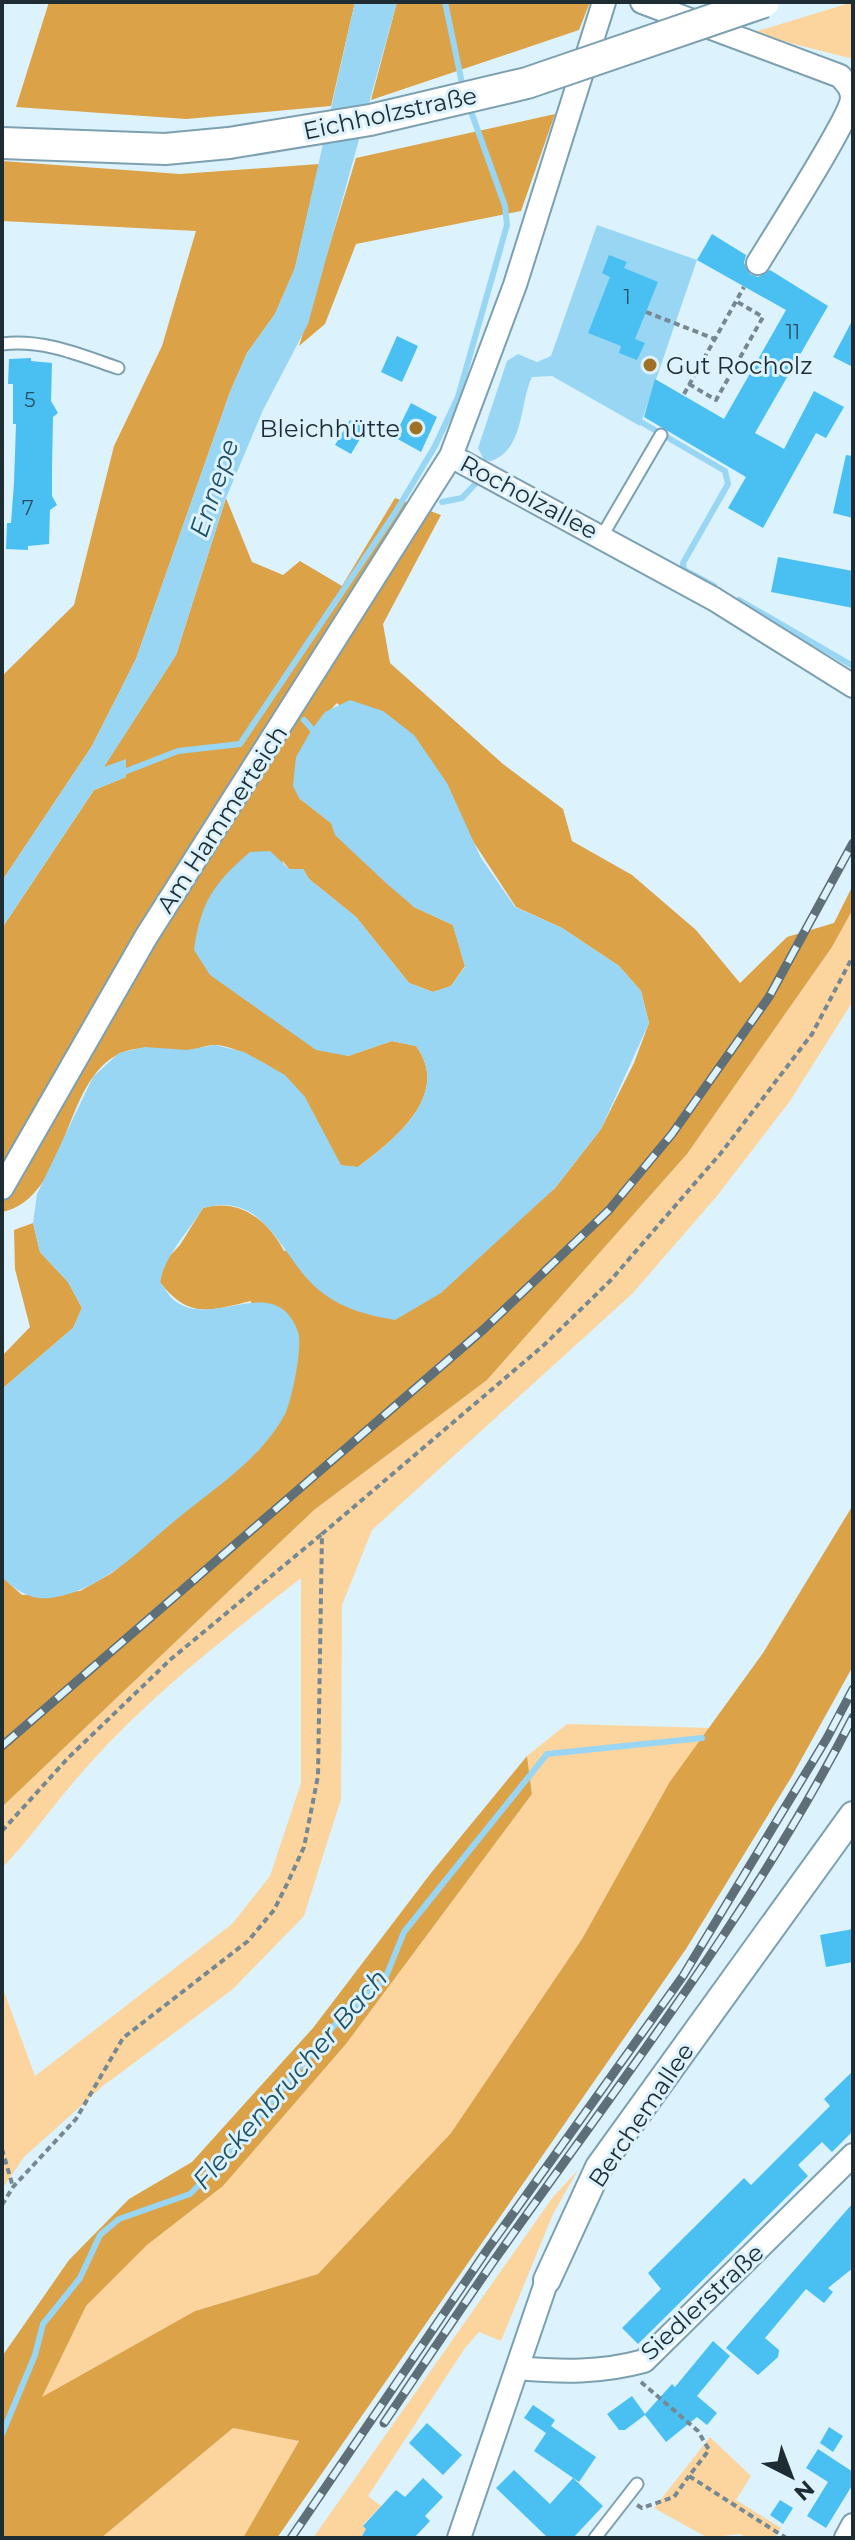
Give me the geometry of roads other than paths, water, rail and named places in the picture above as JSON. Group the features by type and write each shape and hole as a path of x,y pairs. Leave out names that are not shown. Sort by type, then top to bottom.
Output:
{"main road":[{"name":"Eichholzstraße","path":"2,143 165,149 229,143 370,120 527,83 764,2"}],"street":[{"name":"Rocholzallee","path":"604,2 515,285 451,456 714,599 853,686"},
{"path":"642,2 840,76 849,86 852,100 839,126 758,263"},
{"name":"Am Hammerteich","path":"2,1188 146,937 331,650 451,456"},
{"name":"Berchemallee","path":"459,2538 547,2280 599,2167 853,1815"},
{"name":"Siedlerstraße","path":"517,2368 570,2373 624,2367 644,2361 853,2155"},
{"path":"846,2538 853,2525"}],"lane":[{"path":"2,344 61,348 118,368"},
{"path":"602,536 661,435"},
{"path":"595,2538 637,2484"}],"water":[{"name":"Ennepe","path":"355,2 397,2 308,324 263,410 226,498 176,655 104,767 126,759 126,777 94,790 2,928 2,881 92,746 136,659 230,392 247,353 275,314 295,268"},
{"path":"597,225 697,260 640,426 552,376 532,377 510,447 491,461 484,460 478,448 507,361 518,354 537,362 551,356"},
{"path":"350,700 383,711 414,735 447,783 481,858 515,907 562,928 619,966 641,991 649,1023 601,1129 555,1188 441,1293 395,1320 356,1310 320,1291 306,1278 271,1231 243,1209 225,1205 203,1208 172,1253 160,1282 173,1299 190,1308 259,1303 275,1305 288,1314 298,1332 299,1349 294,1386 285,1414 275,1431 249,1460 111,1573 63,1596 40,1598 26,1594 2,1577 2,1389 73,1328 82,1308 68,1282 40,1252 33,1223 37,1194 93,1077 119,1053 145,1047 187,1050 215,1045 244,1052 285,1075 305,1097 341,1165 358,1167 402,1130 423,1099 427,1082 425,1064 416,1046 392,1041 348,1056 316,1050 210,975 194,950 200,919 218,884 250,852 270,851 289,869 303,869 309,879 356,917 409,983 433,992 451,986 465,967 453,925 414,907 386,883 335,835 331,823 299,798 293,786 296,757 312,729 325,712"}],"waterway":[{"path":"445,2 463,88"},
{"path":"119,774 178,751 240,744 395,513 435,446 458,397 507,225 505,206 469,106"},
{"path":"641,422 725,471 728,484 683,563 684,570 714,586"},
{"path":"442,502 462,498 479,480"},
{"path":"739,600 853,666"},
{"path":"304,720 312,729"},
{"name":"Fleckenbrucher Bach","path":"2,2434 35,2355 43,2324 80,2278 100,2235 119,2219 190,2194 216,2168 338,2021 385,1979 404,1932 547,1754 702,1738"}],"railway":[{"path":"2,1746 484,1329 609,1210 672,1134 769,997 853,843"},
{"path":"291,2538 487,2250 683,1976 827,1738 853,1689"},
{"path":"384,2423 485,2273 731,1924 815,1788 853,1717"}],"place":[{"name":"Gut Rocholz","path":"650,365"},
{"name":"Bleichhütte","path":"416,428"}]}
